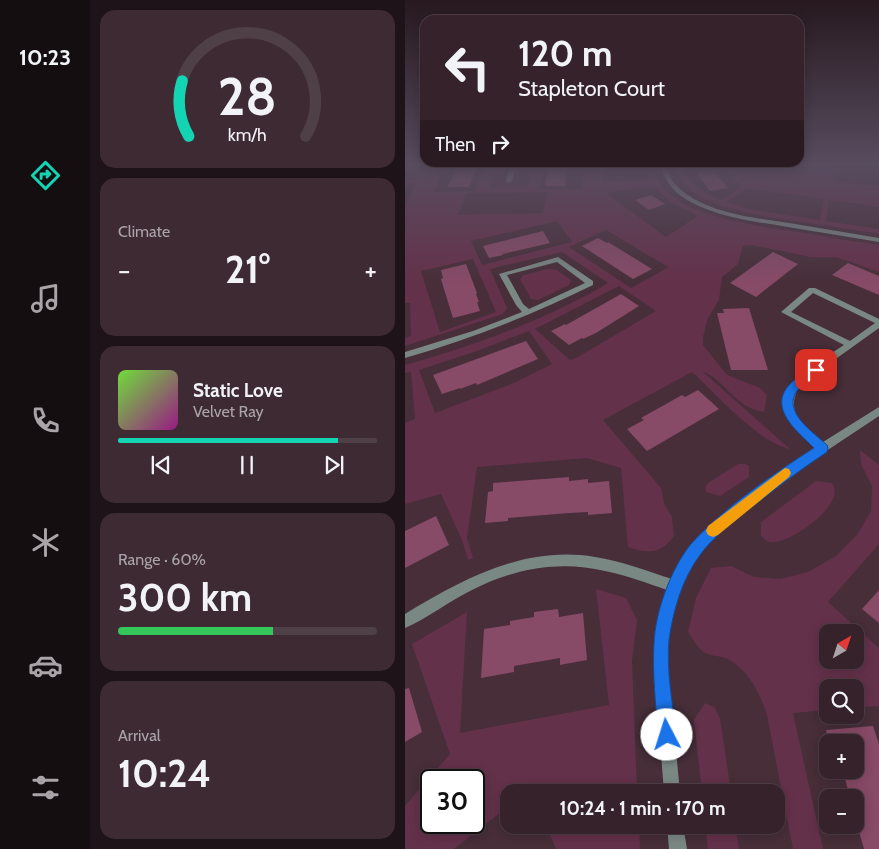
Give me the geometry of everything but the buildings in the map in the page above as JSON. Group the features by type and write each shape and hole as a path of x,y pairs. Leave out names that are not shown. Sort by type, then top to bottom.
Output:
{"street":[{"path":"705,205 721,212 741,217 879,240"},
{"path":"405,355 476,334 528,313 591,283 558,259 503,274 520,304 528,313"},
{"path":"823,448 797,424 787,408 787,399 799,381 851,345 879,323 812,290 785,312 851,345"},
{"path":"671,784 662,678 661,642 666,614 675,586 695,550 715,529 786,472 879,410"},
{"path":"405,621 485,576 541,561 569,560 603,564 675,586"},
{"path":"676,834 678,849"}],"shaded area":[{"path":"406,205 462,205 458,215 543,213 545,205 622,205 666,237 698,216 676,205 687,205 737,222 879,245 879,272 836,257 810,257 752,245 743,246 738,264 722,277 719,300 708,318 703,345 727,375 760,388 767,395 764,412 745,405 711,375 702,371 790,449 778,445 752,428 692,372 603,420 661,488 664,504 672,517 674,536 664,546 654,551 642,551 628,547 621,468 587,458 477,467 467,538 473,558 468,560 462,540 441,494 405,504 405,423 415,419 411,372 405,373 405,365 484,340 535,320 608,283 562,252 490,269 507,308 503,314 405,346 405,338 411,336 410,303 405,303","holes":["557,221 572,242 482,265 471,241","606,230 669,267 631,288 569,247","473,259 496,312 440,332 421,271","619,286 656,311 570,360 535,329","529,331 552,364 514,383 435,413 419,370"]},
{"path":"720,205 735,205 754,210 820,220 823,205 828,205 826,221 879,229 879,234 773,218"},
{"path":"862,205 879,205 879,207"},
{"path":"548,269 557,270 571,280 569,285 538,300 531,299 520,279 524,275"},
{"path":"860,450 879,465 879,544 828,602 852,624 819,624 819,669 864,669 864,634 879,648 879,706 864,707 864,679 819,679 819,711 793,713 823,849 793,849 785,808 785,784 780,784 767,715 761,699 753,683 742,670 728,659 703,651 688,632 696,598 711,568 731,566 754,577 780,579 808,572 836,556 857,535 871,511 872,486 861,464"},
{"path":"738,464 749,466 749,477 720,496 706,492 705,488 708,483"},
{"path":"816,481 832,483 835,491 832,501 825,511 803,530 790,537 770,542 765,539 761,535 761,522"},
{"path":"596,589 626,598 637,620 632,661 637,784 500,784 500,813 485,825 485,769 437,769 450,754 412,644 467,612 460,733 609,705"},
{"path":"705,703 714,707 720,718 730,784 701,784 694,720"},
{"path":"420,789 420,834 473,834 454,849 405,849 405,806"},
{"path":"550,834 639,834 640,849 556,849"},
{"path":"706,834 736,834 739,849 708,849"}],"slow traffic":[{"path":"713,531 785,473"}],"route":[{"path":"667,735 661,642 666,614 675,586 695,550 715,529 786,472 823,448 797,424 787,408 787,399 792,389 799,381 816,370"}]}
